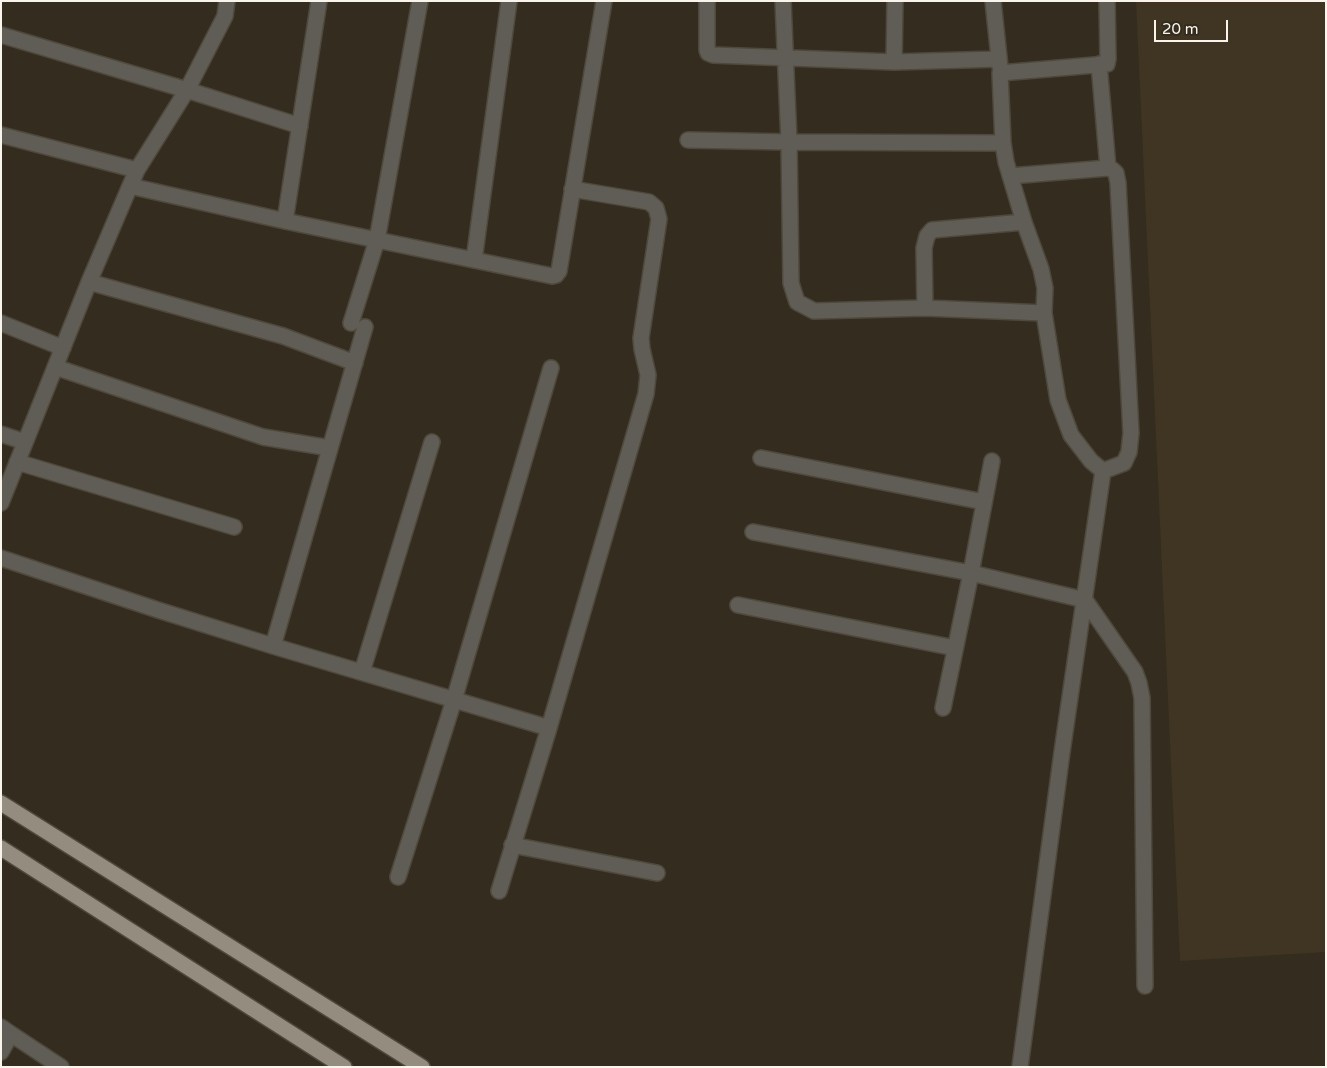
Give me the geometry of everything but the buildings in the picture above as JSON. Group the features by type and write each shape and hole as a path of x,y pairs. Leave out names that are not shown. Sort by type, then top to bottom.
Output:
{"main road":[{"path":"1,803 422,1067"},
{"path":"1,848 344,1067"}],"street":[{"path":"1,503 89,282 137,170 187,90 225,16 227,1"},
{"path":"285,221 319,1"},
{"path":"272,646 355,363 358,325 377,240 420,1"},
{"path":"474,260 509,1"},
{"path":"130,186 285,221 552,276 556,275 559,271 604,1"},
{"path":"707,1 707,50 708,53 713,55 1000,66 1106,64 1108,59 1107,1"},
{"path":"783,1 789,142 791,283 797,302 814,311 925,308 1044,313"},
{"path":"894,62 895,1"},
{"path":"994,1 1000,66 1003,143 1010,176 1041,269 1045,288 1044,313 1058,400 1071,435 1091,461 1103,472"},
{"path":"1,35 187,90 300,126"},
{"path":"1099,64 1108,168"},
{"path":"1,135 137,170"},
{"path":"688,140 1003,143"},
{"path":"1010,176 1108,168 1116,173 1131,433 1129,452 1124,463 1103,472"},
{"path":"499,891 549,728 646,394 648,375 641,338 659,219 656,208 650,202 572,189"},
{"path":"925,308 924,248 927,236 932,230 1024,222"},
{"path":"89,282 283,336 355,363"},
{"path":"1,323 63,348"},
{"path":"55,367 263,437 330,448"},
{"path":"398,877 454,700 551,368"},
{"path":"1,434 25,442"},
{"path":"362,672 432,442"},
{"path":"761,458 984,502"},
{"path":"943,708 992,461"},
{"path":"17,462 234,527"},
{"path":"1020,1067 1061,762 1103,472"},
{"path":"753,532 971,573 1085,600 1135,672 1142,698 1145,986"},
{"path":"1,558 272,646 549,728"},
{"path":"738,605 956,648"},
{"path":"512,845 657,872"},
{"path":"1,1052 6,1030 61,1067"}],"shaded area":[{"path":"1136,1 1326,1 1326,952 1180,961"}]}
